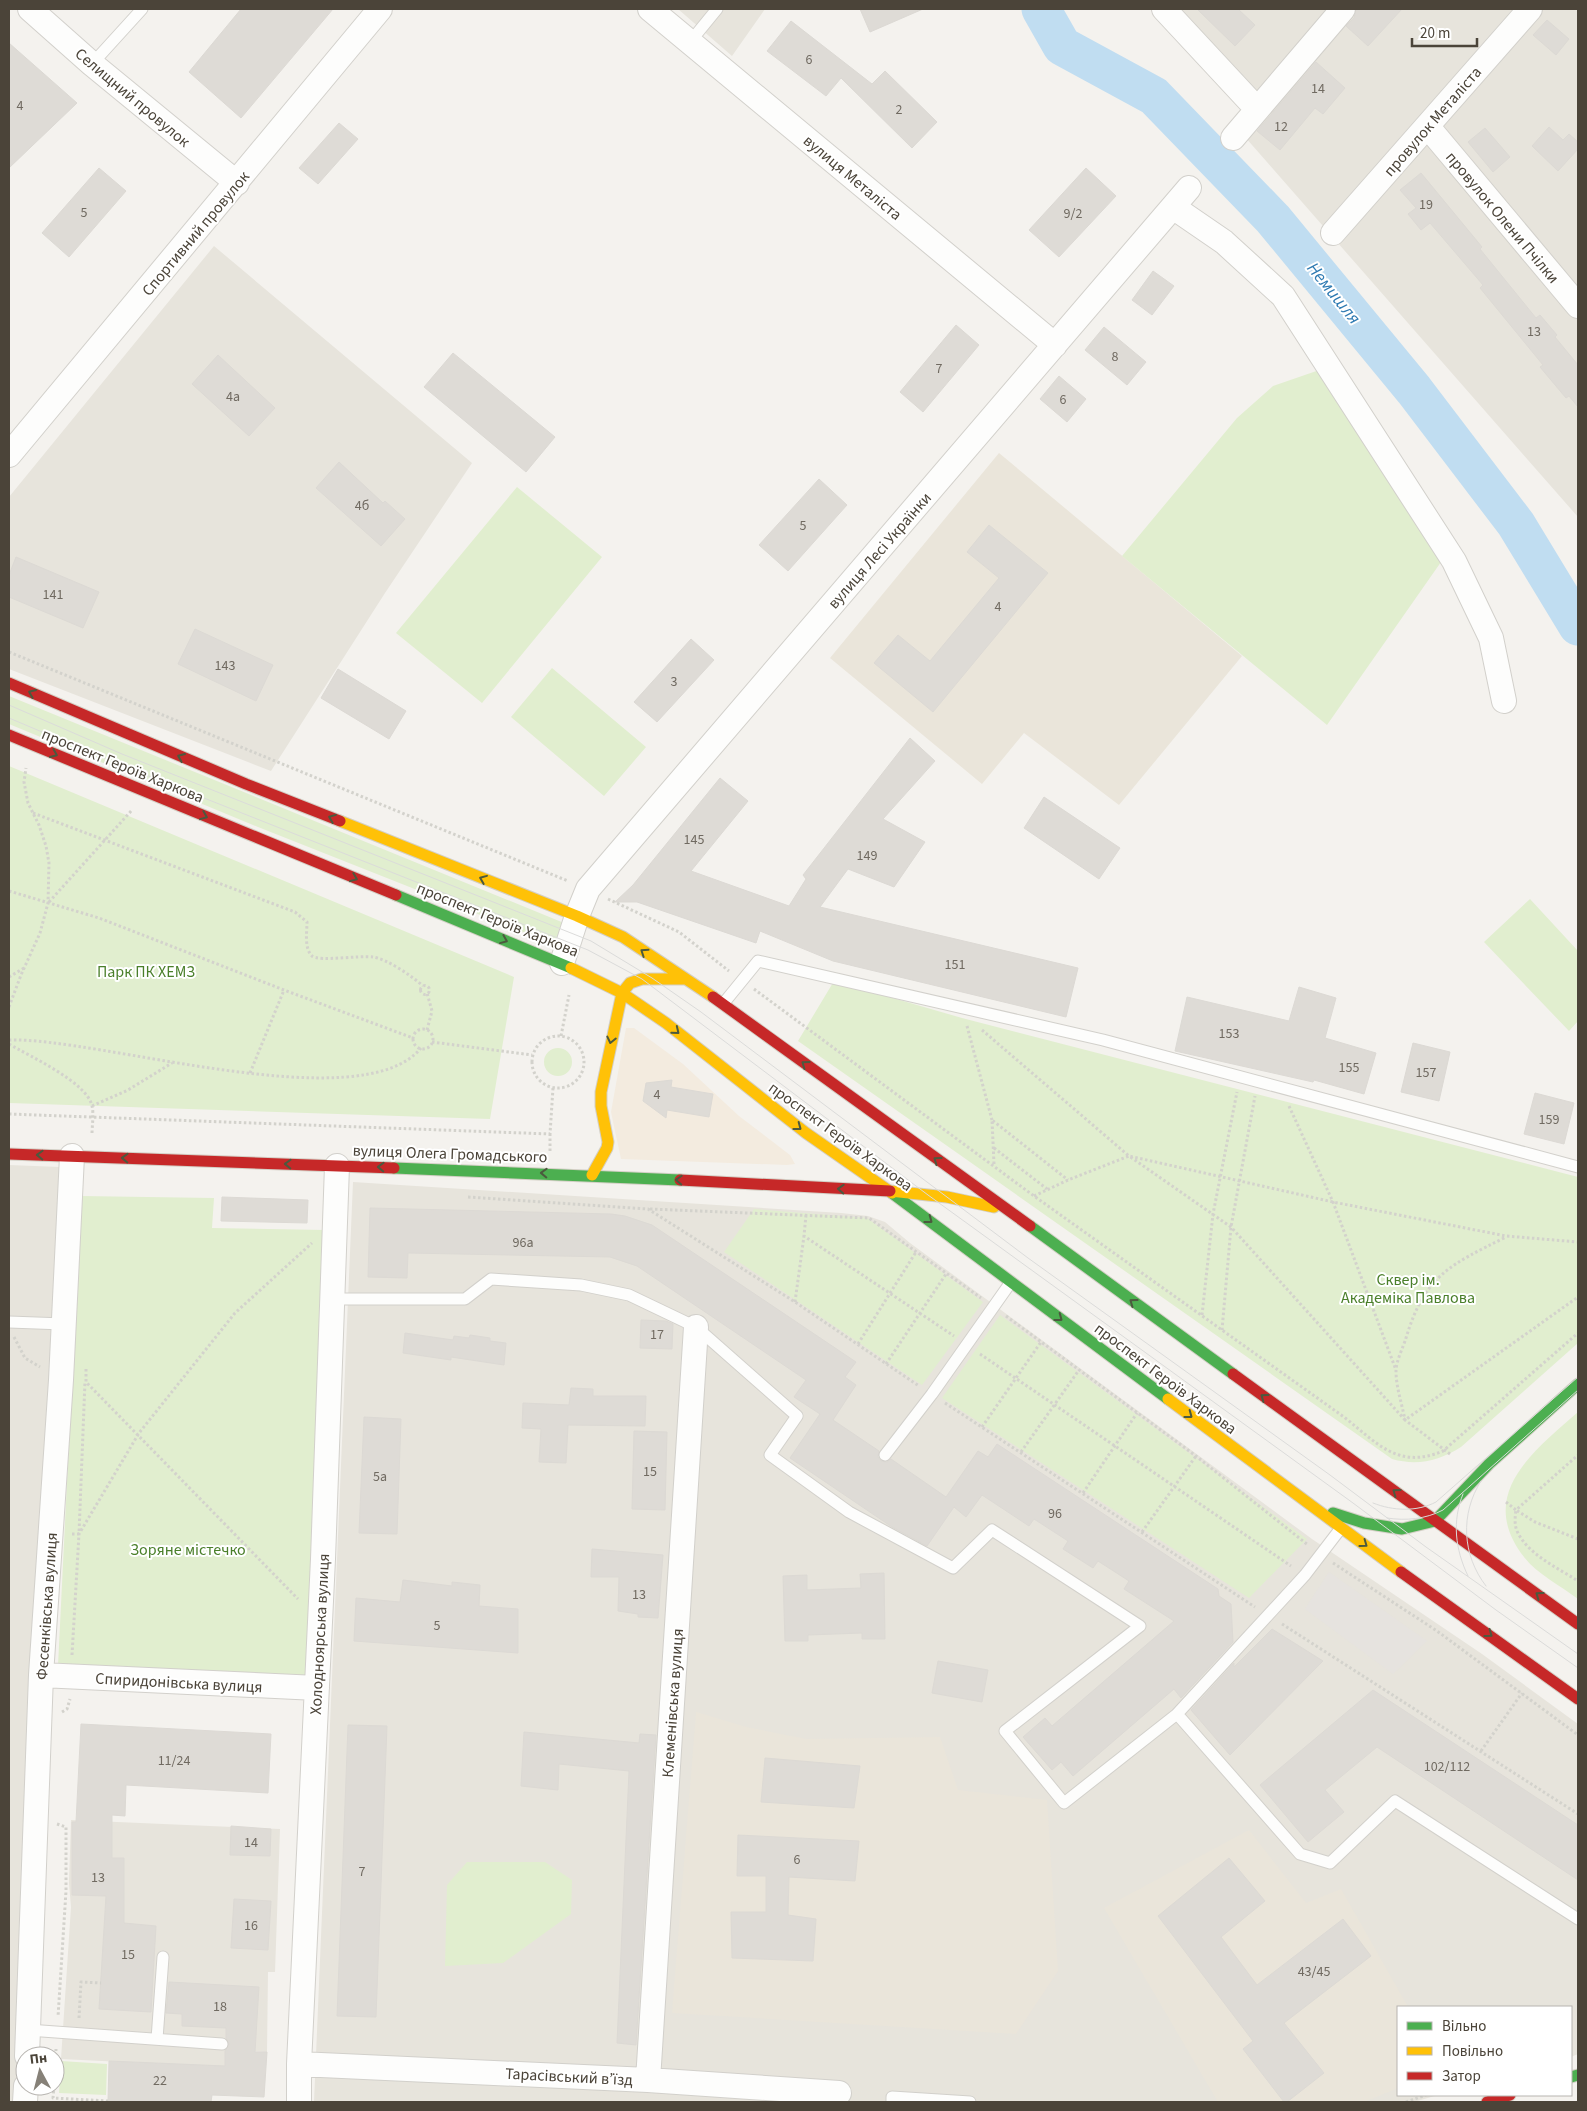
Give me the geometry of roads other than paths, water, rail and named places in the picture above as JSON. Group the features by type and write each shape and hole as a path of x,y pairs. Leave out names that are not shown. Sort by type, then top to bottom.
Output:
{"main road":[{"name":"проспект Героїв Харкова","path":"9,683 246,784 577,916 622,938 723,1004 1578,1624"},
{"name":"проспект Героїв Харкова","path":"9,735 562,963 622,993 666,1023 806,1133 890,1191 1310,1506 1578,1699"},
{"path":"592,1175 607,1148 608,1142 601,1106 601,1092 622,993 630,983 642,979 685,979"},
{"name":"вулиця Олега Громадського","path":"9,1154 592,1175 890,1191 947,1197 1004,1209"},
{"path":"1310,1506 1384,1527 1402,1528 1435,1521 1489,1464 1578,1384"},
{"path":"1487,2102 1507,2096"}],"street":[{"name":"Селищний провулок","path":"30,9 92,64 237,183"},
{"name":"Спортивний провулок","path":"9,455 380,9"},
{"name":"вулиця Металіста","path":"650,9 1055,345"},
{"path":"1164,9 1257,109"},
{"path":"1232,138 1343,9"},
{"name":"провулок Металіста","path":"1333,232 1428,127 1530,9"},
{"name":"провулок Олени Пчілки","path":"1428,127 1578,306"},
{"name":"вулиця Лесі Українки","path":"562,963 588,889 1189,188"},
{"path":"1173,207 1224,242 1283,296 1454,561 1490,638 1504,701"},
{"name":"Фесенківська вулиця","path":"27,2046 41,1675 64,1324 72,1156"},
{"name":"Холодноярська вулиця","path":"299,2102 299,2064 317,1688 337,1166"},
{"name":"Клеменівська вулиця","path":"648,2080 696,1327"},
{"name":"Спиридонівська вулиця","path":"41,1675 317,1688"},
{"name":"Тарасівський в’їзд","path":"299,2064 648,2080 838,2093"}],"lane":[{"path":"92,64 142,9"},
{"path":"690,42 717,9"},
{"path":"723,1004 758,961 1102,1040 1578,1167"},
{"path":"332,1299 465,1299 491,1279 581,1285 629,1295 696,1327 797,1416 770,1455 953,1568 992,1530 1140,1626 1005,1731 1064,1803 1177,1714 1269,1616 1321,1556 1341,1528"},
{"path":"886,1455 932,1394 1011,1282"},
{"path":"9,1322 64,1324"},
{"path":"1177,1714 1300,1854 1330,1863 1394,1802 1578,1919"},
{"path":"157,2039 163,1957"},
{"path":"28,2030 222,2044"},
{"path":"892,2102 892,2097 970,2102"}],"waterway":[{"name":"Немишля","path":"1041,9 1062,46 1154,96 1273,219 1414,390 1516,524 1578,626"}],"tram line":[{"path":"9,705 122,754 591,941 652,978 701,1012 1028,1258 1330,1475 1426,1547 1578,1654"},
{"path":"9,718 118,764 588,950 642,979 928,1195 1578,1668"},
{"path":"1373,1503 1389,1508 1413,1509 1436,1502 1578,1377"},
{"path":"1387,1518 1416,1518 1443,1510 1578,1390"},
{"path":"1481,1481 1470,1507 1467,1534 1468,1548 1472,1561 1486,1586"},
{"path":"1463,1494 1457,1514 1456,1535 1460,1556 1468,1576"}],"park label":[{"name":"Парк ПК ХЕМЗ","path":"146,971"},
{"name":"Сквер ім. Академіка Павлова","path":"1408,1288"},
{"name":"Зоряне містечко","path":"188,1549"}]}
